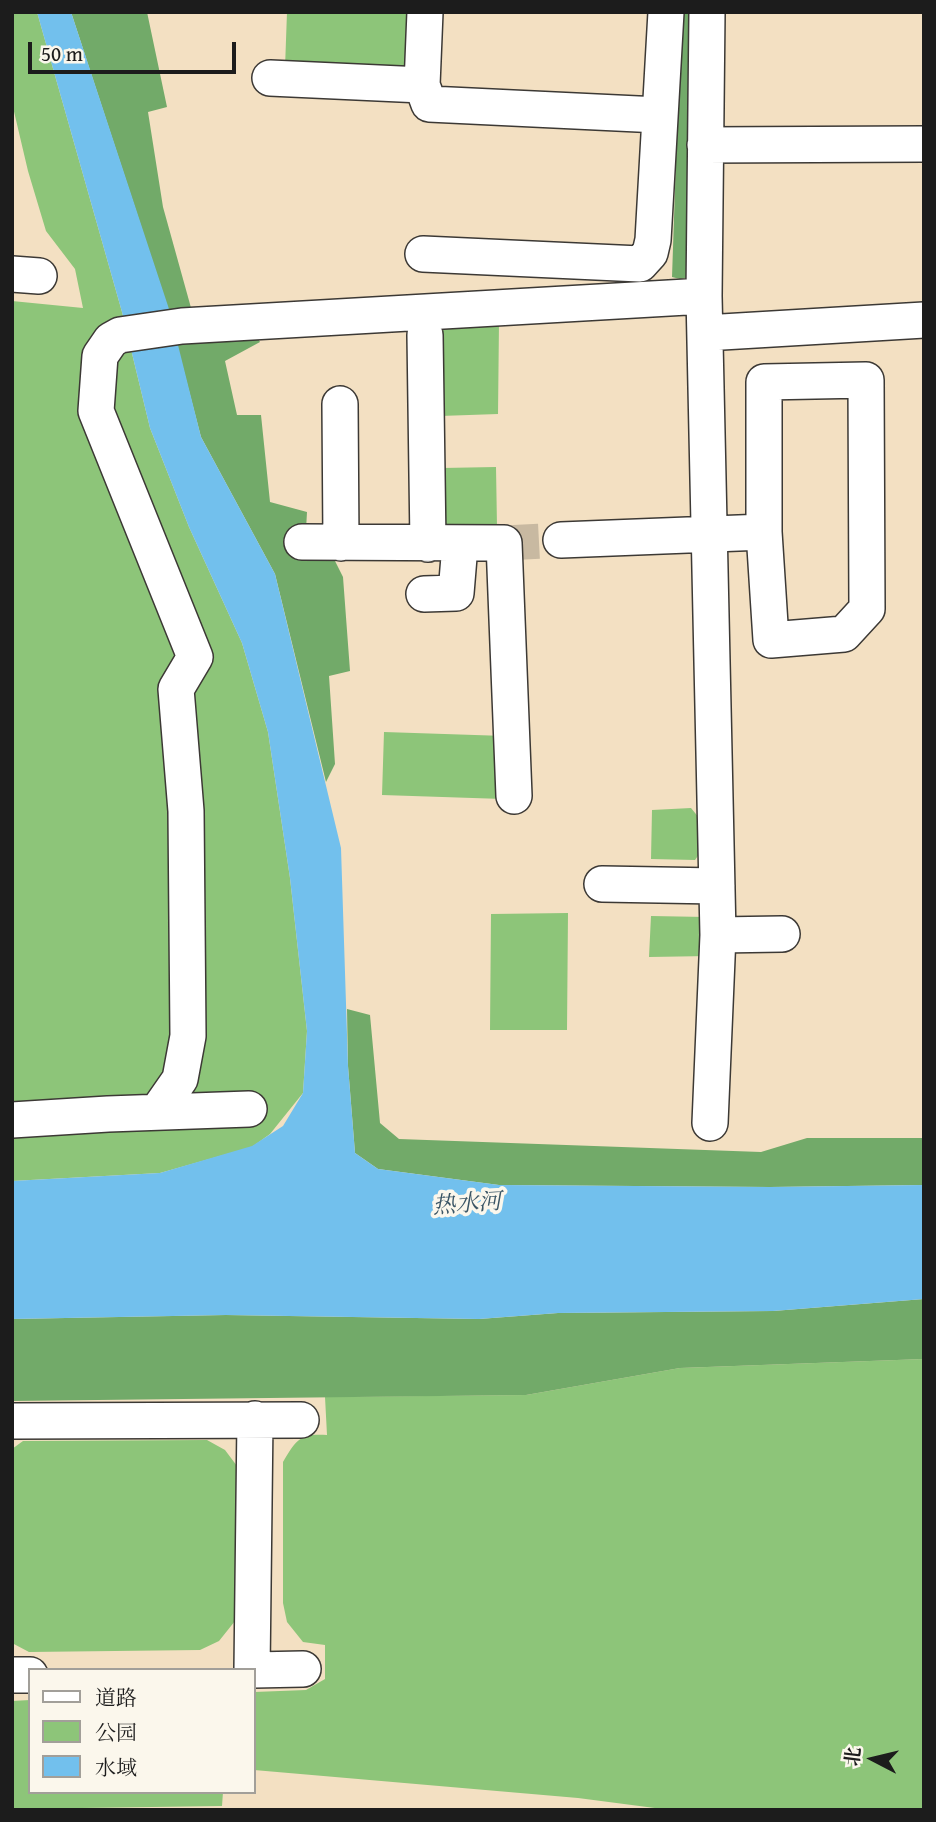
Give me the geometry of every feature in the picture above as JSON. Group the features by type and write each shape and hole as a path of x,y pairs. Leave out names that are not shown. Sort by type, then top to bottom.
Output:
{"street":[{"path":"425,12 422,85 429,104 659,116"},
{"path":"424,254 640,264 650,253 653,240 666,12"},
{"path":"707,12 704,296 718,935 710,1123"},
{"path":"270,78 422,85"},
{"path":"705,145 924,144"},
{"path":"157,1112 180,1079 188,1037 186,811 176,689 195,657 96,411 100,356 111,340 120,335 182,326 704,296"},
{"path":"705,333 924,320"},
{"path":"424,594 456,593 444,544 425,335"},
{"path":"866,380 867,609 844,634 771,640 764,532 764,382 866,380"},
{"path":"340,404 341,543"},
{"path":"561,540 764,532"},
{"path":"302,542 504,543 514,796"},
{"path":"601,884 717,886"},
{"path":"718,935 782,934"},
{"path":"12,1120 249,1109"},
{"path":"253,1668 255,1419"},
{"path":"12,1421 301,1419"},
{"path":"256,1670 303,1669"}],"green space":[{"path":"12,12 37,12 122,312 150,428 189,527 242,643 268,732 290,878 307,1031 303,1093 270,1134 252,1147 160,1173 12,1181 12,301 83,308 75,269 46,231 28,171 12,103"},
{"path":"71,12 147,12 167,107 148,112 163,207 193,315 171,318"},
{"path":"287,12 408,12 406,71 285,68"},
{"path":"681,12 696,12 690,277 680,279 672,277"},
{"path":"499,322 498,414 440,416 437,326"},
{"path":"254,332 260,342 225,361 237,415 261,415 270,502 307,512 306,530 293,555 335,561 343,577 350,671 329,676 335,764 326,782 275,574 201,437 176,341"},
{"path":"496,467 497,527 441,526 442,468"},
{"path":"384,732 505,736 503,799 382,795"},
{"path":"691,808 700,819 700,853 695,860 651,859 652,810"},
{"path":"568,913 567,1030 490,1030 491,914"},
{"path":"651,916 706,917 709,956 649,957"},
{"path":"347,1009 370,1015 380,1123 399,1139 761,1152 807,1138 924,1138 924,1185 499,1185 378,1169 355,1153 348,1066"},
{"path":"924,1299 924,1359 680,1368 526,1395 12,1401 12,1319 226,1315 479,1319 558,1313 773,1311"},
{"path":"924,1359 924,1810 670,1810 578,1798 256,1770 256,1692 306,1690 325,1679 325,1645 303,1642 287,1622 283,1603 283,1462 300,1440 311,1435 327,1435 325,1397 526,1395 680,1368"},
{"path":"207,1440 225,1450 237,1466 235,1621 219,1641 200,1650 29,1652 12,1643 12,1449 23,1441"},
{"path":"28,1700 28,1794 223,1794 222,1806 12,1809 12,1701"}],"water":[{"name":"热水河","path":"37,12 71,12 169,309 201,437 275,574 341,848 348,1066 355,1153 378,1169 499,1185 924,1185 924,1299 773,1311 558,1313 479,1319 226,1315 12,1319 12,1181 160,1173 252,1146 283,1126 303,1093 307,1031 290,878 268,732 242,643 189,527 150,428 122,312"}],"tunnel":[{"path":"504,543 561,540"}]}
